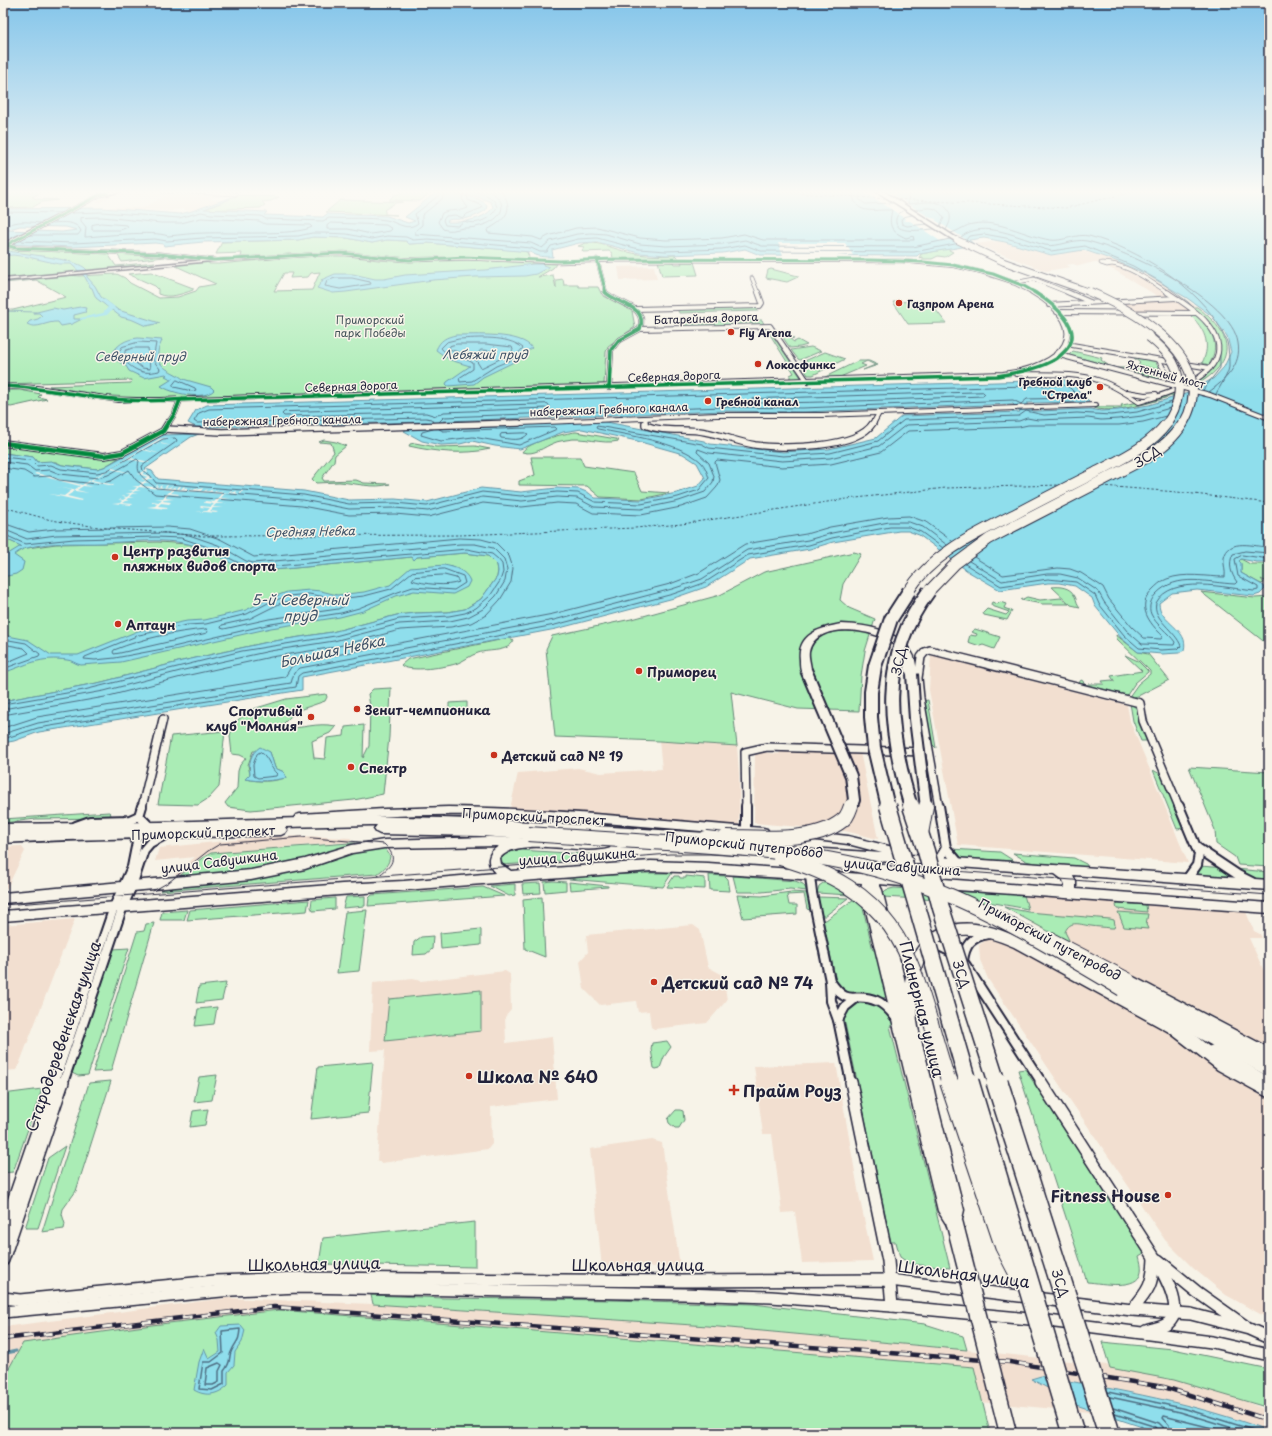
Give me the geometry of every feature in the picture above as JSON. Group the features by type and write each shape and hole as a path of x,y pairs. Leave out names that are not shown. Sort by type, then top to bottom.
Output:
{"highway":[{"name":"ЗСД","path":"985,258 1074,290 1096,300 1127,318 1138,326 1171,358 1178,378 1179,396 1173,416 1161,432 1139,450 975,534 943,555 916,579 890,619 875,666 871,692 871,717 874,748 881,781 916,907 1073,1433"},
{"name":"ЗСД","path":"997,258 1081,289 1138,317 1172,345 1184,359 1192,380 1194,399 1191,412 1184,423 1171,440 1163,446 1134,465 982,543 944,573 918,605 899,647 894,670 892,701 895,746 903,781 921,835 941,908 1109,1433"}],"main road":[{"path":"706,838 801,836 832,828 847,815 854,801 853,784 806,670 802,654 807,642 819,633 837,627 849,626 870,629 890,638 898,643 906,652 909,660 926,808 921,835"},
{"name":"Приморский проспект","path":"3,829 237,823 382,813 468,811 746,830 830,838 848,840 924,860"},
{"name":"Приморский проспект","path":"237,823 404,825"},
{"name":"Приморский путепровод","path":"404,825 483,823 706,838 821,852 913,875 965,895 1125,985"},
{"name":"Приморский проспект","path":"3,838 59,835 167,834 404,825"},
{"name":"Приморский путепровод","path":"404,825 724,847 783,852 823,858 880,871 940,891 973,906 1125,985"},
{"path":"830,838 847,846 861,856"},
{"name":"улица Савушкина","path":"3,898 251,875 299,865 352,849 384,844 489,841 594,845 648,839 1265,885"},
{"name":"улица Савушкина","path":"510,876 500,872 495,867 494,859 497,854 502,849 532,842"},
{"path":"724,847 792,861 820,871 846,885 879,912 891,926 901,941 914,970 1004,1246 1035,1305"},
{"name":"Планерная улица","path":"861,856 869,879 867,890 904,1021 936,1150 946,1211 954,1221 1008,1433"},
{"name":"улица Савушкина","path":"3,916 342,889 481,880 510,876 667,866 1269,908"},
{"path":"1056,870 1065,874 1070,879 1071,888 1065,893"},
{"path":"904,1021 913,974 917,960 924,946 938,936 956,930 969,928 981,929 1018,943 1174,1028 1204,1052 1269,1091"},
{"path":"1125,985 1269,1056"},
{"path":"1125,985 1269,1070"}],"street":[{"path":"144,267 162,260 172,258"},
{"path":"178,264 188,260 188,258"},
{"path":"197,258 211,260 248,258"},
{"path":"3,280 220,260 260,258"},
{"path":"384,258 406,260 460,258"},
{"path":"386,258 404,260 445,258"},
{"path":"460,258 561,262 597,260"},
{"path":"489,258 558,261 905,262 960,267 985,273 1014,283 1055,308 1069,324 1073,338 1068,345 1210,368"},
{"path":"162,260 161,263 166,265"},
{"path":"597,260 605,293 636,309 642,318 642,325 640,328 612,346 610,353 609,387"},
{"path":"1011,374 1078,376 1091,378 1121,391 1139,402 1175,391 1200,378 1210,368 1218,354 1216,340 1210,326 1176,298 1135,274 1112,264"},
{"name":"Батарейная дорога","path":"636,309 762,305 752,278"},
{"path":"1014,283 1034,279 1092,303"},
{"path":"1055,308 1092,303 1176,298"},
{"path":"1055,308 1196,313"},
{"name":"Батарейная дорога","path":"640,328 772,326 807,382"},
{"name":"Северная дорога","path":"3,386 36,388 119,400 180,400 966,377 1011,374 1029,370 1051,362 1068,345"},
{"name":"Яхтенный мост","path":"1058,355 1210,395 1269,418"},
{"path":"1121,391 1133,394 1152,394 1174,388 1178,384 1167,376 1159,360"},
{"path":"1029,370 1032,373 1039,375"},
{"path":"3,443 108,456 126,451 165,429 175,413 180,400"},
{"name":"набережная Гребного канала","path":"165,429 222,432 424,427 646,418 879,413 1096,406"},
{"path":"646,418 645,425 653,427 699,431 743,443 791,448 824,445 851,438 871,427 877,419 879,413"},
{"path":"958,862 946,848 920,698 918,675 921,656 925,651 934,651 1140,703 1143,721 1199,854 1198,860 1187,879"},
{"path":"76,826 90,820 130,820 139,816 146,795 163,719"},
{"path":"746,830 745,752 767,747 929,752"},
{"path":"139,816 149,826"},
{"name":"Стародеревенская улица","path":"128,886 137,847 136,839 132,834"},
{"name":"Стародеревенская улица","path":"3,1230 119,906 144,850 150,843 167,834"},
{"path":"1196,847 1216,858 1238,875 1265,885"},
{"path":"938,861 946,848"},
{"path":"810,876 830,981 829,988 833,1012 838,1020 886,1254 892,1306"},
{"name":"Стародеревенская улица","path":"3,1260 119,906"},
{"path":"963,961 964,950 968,943 974,938 993,933"},
{"path":"924,946 938,946 948,950 963,961 1154,1257 1173,1295 1174,1312 1172,1320 1164,1326 1142,1332"},
{"path":"830,981 842,996 855,999 862,998 876,1000 904,1021"},
{"path":"838,1020 845,1007 855,999"},
{"path":"1204,1052 1214,1049 1269,1082"},
{"path":"1132,1310 1150,1290 1153,1278 1154,1257"},
{"path":"1154,1257 1197,1292 1249,1329"},
{"name":"Школьная улица","path":"3,1298 20,1300 215,1281 302,1278 691,1281 890,1280 1132,1310 1191,1314 1249,1329 1269,1338"},
{"name":"Школьная улица","path":"3,1312 232,1290 299,1287 684,1294 771,1297 892,1306 1040,1320 1212,1342 1269,1355"}],"shaded area":[{"path":"1012,258 1108,258 1160,282 1205,312 1128,311 1112,300 1159,297 1116,271 1094,262 1079,266 1073,264 1066,265 1071,267 1046,271"},
{"path":"654,266 657,279 620,280 618,267"},
{"path":"931,655 1127,705 1130,721 1188,863 958,845 929,690"},
{"path":"659,741 737,746 739,774 739,825 510,809 518,773 578,768 601,773 662,769"},
{"path":"780,751 860,752 878,839 845,831 754,823 755,753 779,754"},
{"path":"301,836 351,838 350,842 210,853 201,857 180,875 174,874 195,857 155,861 159,848 253,838"},
{"path":"21,846 25,851 7,888 3,888 3,847"},
{"path":"1025,895 1246,912 1254,931 1260,934 1262,938 1249,938 1269,982 1269,1043 1249,1041 1231,1026 1031,923"},
{"path":"75,919 17,1070 3,1071 3,925"},
{"name":"Детский сад № 74","path":"693,925 700,930 708,967 723,975 727,1000 707,1023 654,1029 651,1027 649,1011 638,1012 636,1001 600,1005 584,989 580,961 588,952 586,935"},
{"path":"989,938 1008,944 1034,957 1180,1038 1205,1060 1269,1097 1269,1319 1226,1295 1193,1268 1165,1240 988,979 980,960 979,945"},
{"name":"Школа № 640","path":"505,971 510,974 511,1010 505,1017 506,1043 552,1037 557,1099 491,1107 492,1144 488,1149 381,1163 377,1160 385,1050 370,1051 373,983 413,979 421,981"},
{"path":"836,1063 859,1195 873,1261 802,1263 795,1212 782,1213 772,1134 763,1134 754,1066"},
{"path":"652,1140 662,1143 680,1266 602,1268 590,1149"},
{"path":"227,1298 373,1304 708,1326 967,1350 1173,1372 1269,1411 1269,1433 1189,1421 360,1346 190,1349 3,1367 3,1327"}],"green space":[{"path":"3,258 111,258 116,266 155,262 147,266 3,279"},
{"path":"120,258 155,258 122,262"},
{"name":"Приморский парк Победы","path":"282,258 363,258 408,262 476,260 556,264 553,268 538,277 553,275 556,288 556,280 563,279 564,285 598,287 602,295 632,311 635,327 608,346 606,352 603,385 144,398 98,395 49,386 131,383 132,380 3,384 3,310 13,310 66,297 36,280 3,283 3,281 70,275 117,274 125,278 130,283 159,298 178,297 196,291 199,287 216,284 176,266 178,264 209,262 209,264","holes":["320,272 312,290 274,291 284,273 292,273 290,278 308,277 311,273"]},
{"path":"507,258 528,258 528,259"},
{"path":"922,258 934,258 932,259"},
{"path":"658,261 673,262 674,264 682,264 681,262 694,262 698,275 662,276"},
{"path":"771,269 798,277 787,282 766,278 768,270"},
{"path":"151,272 193,288 193,290 176,295 162,295 158,294 158,289 155,286 128,274"},
{"name":"Газпром Арена","path":"929,301 946,323 908,324 893,302"},
{"path":"756,307 758,311 679,313 677,309"},
{"path":"1191,307 1197,307 1216,325 1225,341 1225,355 1218,368 1206,379 1190,388 1152,402 1113,410 1091,407 1122,407 1121,405 1160,397 1188,386 1210,371 1216,358 1216,332 1207,320"},
{"path":"1196,314 1206,326 1213,338 1213,357 1209,365 1202,363 1205,356 1206,343 1203,331 1190,315"},
{"path":"762,320 764,324 682,326 681,322"},
{"path":"769,333 771,333 802,379 742,380 788,379 790,378 790,375 794,373"},
{"path":"786,335 794,338 790,339 794,342 798,340 807,345 790,348 782,336"},
{"path":"811,347 821,351 800,360 791,350"},
{"path":"1073,351 1102,358 1101,360 1108,365 1069,355"},
{"path":"825,352 845,359 813,375 808,375 800,363"},
{"path":"1133,357 1155,361 1160,370 1138,365 1140,363"},
{"path":"858,361 867,361 861,364 866,366 840,377 823,378"},
{"path":"867,361 878,365 863,370 875,365"},
{"path":"1137,366 1161,372 1161,375 1158,379 1117,368 1136,368"},
{"path":"3,390 20,390 41,394 38,397 47,399 11,407 3,403"},
{"path":"576,432 616,439 619,441 605,442 573,439 557,442 535,452 522,452 531,445 539,442 556,436"},
{"path":"324,440 336,442 346,446 335,455 334,461 322,478 324,481 356,480 364,483 390,484 378,486 339,482 316,483 312,479 334,452 331,443 319,442"},
{"path":"415,443 436,447 475,446 490,449 470,452 450,452 409,446 410,444"},
{"path":"3,444 106,458 119,458 104,467 97,469 62,465 56,462 37,462 33,457 3,453"},
{"path":"531,457 580,457 584,466 634,473 642,491 669,493 642,499 600,497 587,486 519,485 519,481 535,475"},
{"path":"3,538 27,548 56,544 158,542 188,544 214,553 243,569 252,572 412,557 414,559 417,557 465,553 488,556 497,565 498,570 497,577 481,599 465,609 448,612 397,615 332,632 268,642 182,661 102,682 3,701"},
{"path":"854,552 861,554 843,584 840,600 849,608 875,619 865,651 861,676 859,711 798,709 731,692 737,746 555,737 546,649 552,636 636,618 720,595 764,572"},
{"path":"1241,559 1250,564 1269,564 1269,583 1261,579 1264,583 1261,584 1241,573 1241,564 1239,561"},
{"path":"1052,587 1061,587 1070,590 1075,596 1080,607 1071,605"},
{"path":"1201,592 1255,598 1269,597 1269,643 1267,644"},
{"path":"1027,597 1040,600 1061,598 1069,604 1042,604 1021,600"},
{"path":"992,602 1006,604 1004,608 1012,611 1007,620 984,615 983,613 987,609 1006,615 1009,612 992,606"},
{"path":"975,629 1000,637 994,649 968,642 970,635 976,636 977,634 971,632"},
{"path":"1116,635 1138,652 1148,654 1169,680 1138,696 1128,698 1138,684 1150,674 1150,671 1117,639"},
{"path":"509,638 514,640 508,647 478,653 453,665 438,668 411,669 401,665 408,659"},
{"path":"1125,655 1138,661 1148,671 1135,683 1127,695 1079,683 1081,680 1084,684 1089,685 1104,684 1102,681 1112,680 1115,682 1111,676 1142,671"},
{"path":"391,688 389,737 383,794 354,800 251,810 228,807 225,803 237,788 238,771 240,765 246,758 240,755 232,754 230,736 233,724 250,710 286,699 326,694 327,697 325,701 293,712 284,723 284,728 297,728 316,725 336,726 330,733 312,741 314,758 325,759 327,738 344,736 345,727 364,725 363,758 369,746 370,706 368,694 373,689","holes":["253,751 270,752 275,768 284,772 285,778 265,781 245,779 250,774 248,765"]},
{"path":"928,700 936,748 930,742 924,701"},
{"path":"467,702 467,711 449,713 449,703"},
{"path":"1130,703 1136,708 1149,741 1141,741 1133,721"},
{"path":"225,731 219,787 209,798 198,805 158,804 171,736"},
{"path":"1189,767 1269,772 1269,867 1238,865 1235,857 1216,844 1215,830"},
{"path":"1153,770 1162,775 1185,828 1177,829"},
{"path":"109,812 111,814 109,818 36,819 3,823 3,819"},
{"path":"364,843 265,869 177,878 202,858 211,853"},
{"path":"385,848 390,856 389,862 377,874 160,891 165,887 336,858 352,853"},
{"path":"950,849 1000,852 1014,861 962,858 957,856"},
{"path":"519,850 600,855 601,858 502,865 500,860 508,852"},
{"path":"1013,853 1074,858 1086,864 1088,867 1034,863 1026,861"},
{"path":"1200,866 1225,868 1237,878 1197,874"},
{"path":"1235,869 1269,872 1269,881 1250,878"},
{"path":"672,873 663,887 557,878"},
{"path":"709,875 725,876 728,879 730,891 710,890"},
{"path":"674,876 679,876 680,878 686,878 686,876 705,878 705,889 667,887"},
{"path":"733,876 795,881 803,884 807,891 790,889 762,892 737,892"},
{"path":"544,882 566,882 566,890 545,892"},
{"path":"569,882 608,886 608,887 570,890"},
{"path":"540,883 541,893 523,894 522,884"},
{"path":"823,883 828,883 849,895 817,893 819,886"},
{"path":"515,884 515,895 509,896 490,886"},
{"path":"483,887 504,896 368,906 369,898 372,895"},
{"path":"894,888 1024,895 1028,909 994,903 882,897 882,894 886,890"},
{"path":"791,892 807,893 810,910 807,909 804,894 787,895 789,905 797,905 797,914 743,918 737,895 762,896"},
{"path":"365,896 365,906 343,908 346,897"},
{"path":"542,897 545,957 525,949 523,899"},
{"path":"818,897 848,898 825,916 822,916"},
{"path":"335,898 335,909 313,911 311,907 312,900"},
{"path":"854,899 861,900 873,950 878,951 887,995 884,998 848,996 837,986 823,920 826,920"},
{"path":"309,900 307,911 187,920 190,910"},
{"path":"1118,903 1146,905 1147,912 1117,909 1116,905"},
{"path":"1004,907 1028,912 1110,919 1114,920 1115,925 1114,928 1111,928 1080,924 1070,925 1065,932 1069,940 1068,942"},
{"path":"187,910 184,920 160,920 162,912"},
{"path":"367,910 359,971 337,973 345,912"},
{"path":"1118,912 1148,914 1146,924 1148,929 1124,927"},
{"path":"154,923 111,1071 93,1072 137,932 144,931 146,924"},
{"path":"481,929 481,945 441,949 440,933"},
{"path":"433,936 432,949 426,954 413,955 414,942 421,937"},
{"path":"129,948 88,1075 78,1076 72,1073 113,949"},
{"path":"226,983 222,1000 196,1003 199,986"},
{"path":"481,990 481,1031 385,1041 389,999"},
{"path":"862,1001 882,1008 891,1019 893,1025 890,1026 950,1268 910,1264 900,1257 896,1242 891,1242 844,1019 845,1013 857,1002"},
{"path":"217,1007 214,1024 195,1026 198,1009"},
{"path":"667,1041 671,1047 664,1057 660,1068 656,1069 654,1068 651,1049 652,1043"},
{"path":"373,1062 368,1113 311,1119 318,1067"},
{"path":"1025,1069 1144,1253 1139,1256 1141,1272 1138,1278 1133,1282 1127,1284 1110,1284 1087,1282 1018,1070"},
{"path":"217,1075 212,1100 194,1102 199,1077"},
{"path":"111,1081 76,1191 63,1209 62,1214 65,1224 64,1229 42,1232 89,1083"},
{"path":"42,1089 13,1172 3,1173 3,1094"},
{"path":"208,1109 205,1125 190,1127 193,1111"},
{"path":"676,1110 683,1111 684,1120 679,1128 675,1128 669,1123 668,1119"},
{"path":"65,1146 38,1228 25,1228 48,1158"},
{"path":"475,1222 475,1267 319,1264 323,1238"},
{"path":"371,1295 444,1298 612,1300 753,1304 925,1324 963,1336 967,1350 708,1326 373,1304"},
{"path":"279,1310 974,1367 990,1433 703,1433 677,1430 601,1433 3,1433 3,1350 7,1353 8,1370 23,1343 152,1325"},
{"path":"1102,1342 1173,1349 1269,1369 1269,1408 1174,1380 1110,1368"}],"water":[{"path":"32,258 61,259 82,266 87,270 87,277 95,286 101,297 118,310 160,323 146,326 133,320 121,317 112,310 108,311 109,308 96,298 85,277 71,264 59,264"},
{"path":"1107,258 1269,258 1269,562 1256,562 1241,559 1239,561 1241,563 1241,573 1264,586 1265,589 1260,594 1254,596 1197,590 1172,593 1159,603 1160,610 1164,616 1183,637 1185,643 1184,650 1179,653 1162,654 1138,652 1121,638 1095,606 1092,598 1075,586 1059,583 1048,583 1000,590 969,572 919,535 908,531 899,531 833,542 810,549 750,559 706,587 674,598 556,629 302,677 302,690 39,732 14,741 3,743 3,701 102,682 182,661 268,642 332,632 397,615 448,612 465,609 481,599 497,577 498,571 497,565 488,556 465,553 417,557 414,560 412,557 252,572 236,566 197,546 168,541 146,541 46,544 27,548 14,555 24,562 22,570 16,574 3,577 3,553 8,554 21,546 3,538 3,453 33,457 37,462 51,461 62,465 97,469 104,467 162,435 199,434 191,437 145,469 152,471 158,479 304,491 349,500 395,499 427,502 481,488 521,492 557,488 579,489 589,493 595,498 641,500 677,493 698,486 705,478 697,463 683,454 637,441 582,429 563,432 520,449 472,441 460,444 441,445 422,441 404,431 408,428 430,425 430,423 426,422 196,427 188,423 196,410 207,405 1066,380 1090,402 1027,403 1027,406 1033,411 1090,409 1101,411 1149,405 1188,393 1214,378 1224,367 1231,352 1227,336 1212,316 1187,298 1144,273","holes":["1013,404 1020,412 902,416 876,438 829,449 783,452 710,444 704,441 601,421 442,424 444,421 724,411 802,412"]},
{"path":"543,264 549,267 536,274 525,276 433,280 333,293 317,288 323,280 321,280 335,274 353,274 375,279 384,279 405,275 485,270"},
{"path":"80,307 86,308 86,312 74,315 74,319 82,319 72,324 61,326 58,322 54,322 31,326 27,324 30,321 38,319 42,316 39,313 33,313 53,308 63,310"},
{"name":"Лебяжий пруд","path":"456,335 508,337 518,339 532,348 520,356 518,360 483,377 474,384 448,386 446,384 447,382 470,366 450,360 436,350 439,344 444,340"},
{"name":"Северный пруд","path":"138,338 162,340 158,350 158,358 166,369 183,379 211,387 214,390 203,395 188,395 172,391 161,386 174,378 171,379 165,376 167,375 166,374 144,378 129,371 126,366 111,357 115,349 122,343"},
{"name":"5-й Северный пруд","path":"444,565 456,568 466,574 470,581 467,587 453,594 414,591 396,596 363,611 340,617 271,628 121,662 81,665 69,660 49,659 34,662 3,673 3,635 28,640 51,655 78,655 138,631 187,621 205,620 246,610 268,599 287,592 310,590 337,595 364,592 390,585 410,568"},
{"path":"260,747 270,752 275,768 284,772 286,778 266,781 245,779 250,774 249,766 252,755"},
{"path":"241,1325 245,1330 242,1342 235,1352 234,1365 228,1372 228,1385 220,1391 212,1394 203,1394 194,1390 199,1362 204,1348 209,1359 220,1352 219,1340 216,1333 221,1326"},
{"path":"1041,1376 1128,1392 1185,1405 1241,1421 1269,1431 1269,1433 1160,1433 1070,1403 1053,1391 1031,1379"}],"pier":[{"path":"168,437 156,442 172,446 155,443 144,449 161,454 143,450 130,458 150,462 148,463 128,459 112,468 131,473 110,469 92,480 114,485 113,486 91,481 85,485 92,487 83,486 77,490 89,493 75,491 67,496 83,500 81,501 49,494 64,496 72,490 56,487 74,490 80,486 34,474 36,473 82,485 159,439"},
{"path":"147,469 148,472 145,471 142,474 151,476 150,478 154,479 148,479 145,482 150,482 144,483 142,486 155,487 158,484 157,487 162,485 161,487 164,488 168,485 166,488 176,486 174,488 177,489 181,486 179,489 181,489 184,486 185,487 183,489 188,487 187,489 190,490 193,487 192,490 203,488 201,491 208,489 206,491 209,491 213,489 211,491 214,492 218,489 216,492 223,490 221,492 228,493 232,490 231,493 237,491 236,493 238,494 225,493 221,498 231,499 220,499 217,503 227,504 216,504 213,507 224,508 213,508 210,511 218,512 216,513 196,511 207,511 210,508 200,507 211,507 214,504 204,503 205,501 214,502 217,499 208,498 218,498 221,494 174,490 171,493 179,494 169,494 165,498 174,499 164,500 162,501 171,502 169,504 161,503 158,506 168,507 167,509 147,507 155,506 158,503 151,502 159,502 162,499 155,498 163,498 171,490 139,487 136,490 141,491 135,491 132,493 138,494 132,494 129,497 134,498 128,498 126,500 130,501 125,501 122,503 133,504 132,505 112,503 120,503 122,501 118,499 123,500 126,498 121,496 127,497 130,494 125,493 131,493 133,491 128,490 134,490 137,487 132,486 139,486 142,483 137,481 143,482 146,480 141,479 148,477 138,474"}],"waterway":[{"path":"82,319 105,314 112,307 104,301"},
{"path":"3,311 36,312"},
{"path":"3,1350 7,1353 16,1351"},
{"path":"1141,1427 1143,1433"}],"ferry route":[{"path":"3,507 51,520 70,523 106,528 203,536 460,535 635,528 682,524 847,499 946,488 1061,485"},
{"path":"1102,486 1177,492 1269,503"}],"tram line":[{"path":"153,891 169,882 208,851 220,844 301,837 384,844 389,849 392,862 387,869 378,876"},
{"path":"3,905 670,854 710,854 850,863 1269,895"}],"railway":[{"path":"3,1339 274,1307 1010,1362 1164,1387 1269,1420"}],"cycle path":[{"path":"196,258 214,260 250,258"},
{"path":"390,258 409,260 447,258"},
{"path":"180,400 997,376 1030,370 1057,359 1068,348 1072,341 1072,334 1069,324 1063,315 1050,302 1024,286 993,274 953,265 871,260 614,259 560,261 490,258"},
{"path":"597,259 605,293 637,311 641,316 642,322 640,329 618,341 611,350 609,388"},
{"path":"3,386 37,388 94,397 128,400 163,401 186,399"},
{"path":"3,443 104,456 122,453 163,431 175,413 180,400"}],"place":[{"name":"Газпром Арена","path":"899,303"},
{"name":"Fly Arena","path":"731,332"},
{"name":"Локосфинкс","path":"758,364"},
{"name":"Гребной клуб \"Стрела\"","path":"1100,387"},
{"name":"Гребной канал","path":"708,401"},
{"name":"Центр развития пляжных видов спорта","path":"115,557"},
{"name":"Аптаун","path":"118,624"},
{"name":"Приморец","path":"639,671"},
{"name":"Зенит-чемпионика","path":"357,709"},
{"name":"Спортивый клуб \"Молния\"","path":"311,717"},
{"name":"Детский сад № 19","path":"494,755"},
{"name":"Спектр","path":"351,767"},
{"name":"Детский сад № 74","path":"654,982"},
{"name":"Школа № 640","path":"469,1076"},
{"name":"Прайм Роуз","path":"734,1090"},
{"name":"Fitness House","path":"1168,1195"}],"water label":[{"name":"Средняя Невка","path":"310,531"},
{"name":"Большая Невка","path":"332,651"}]}
